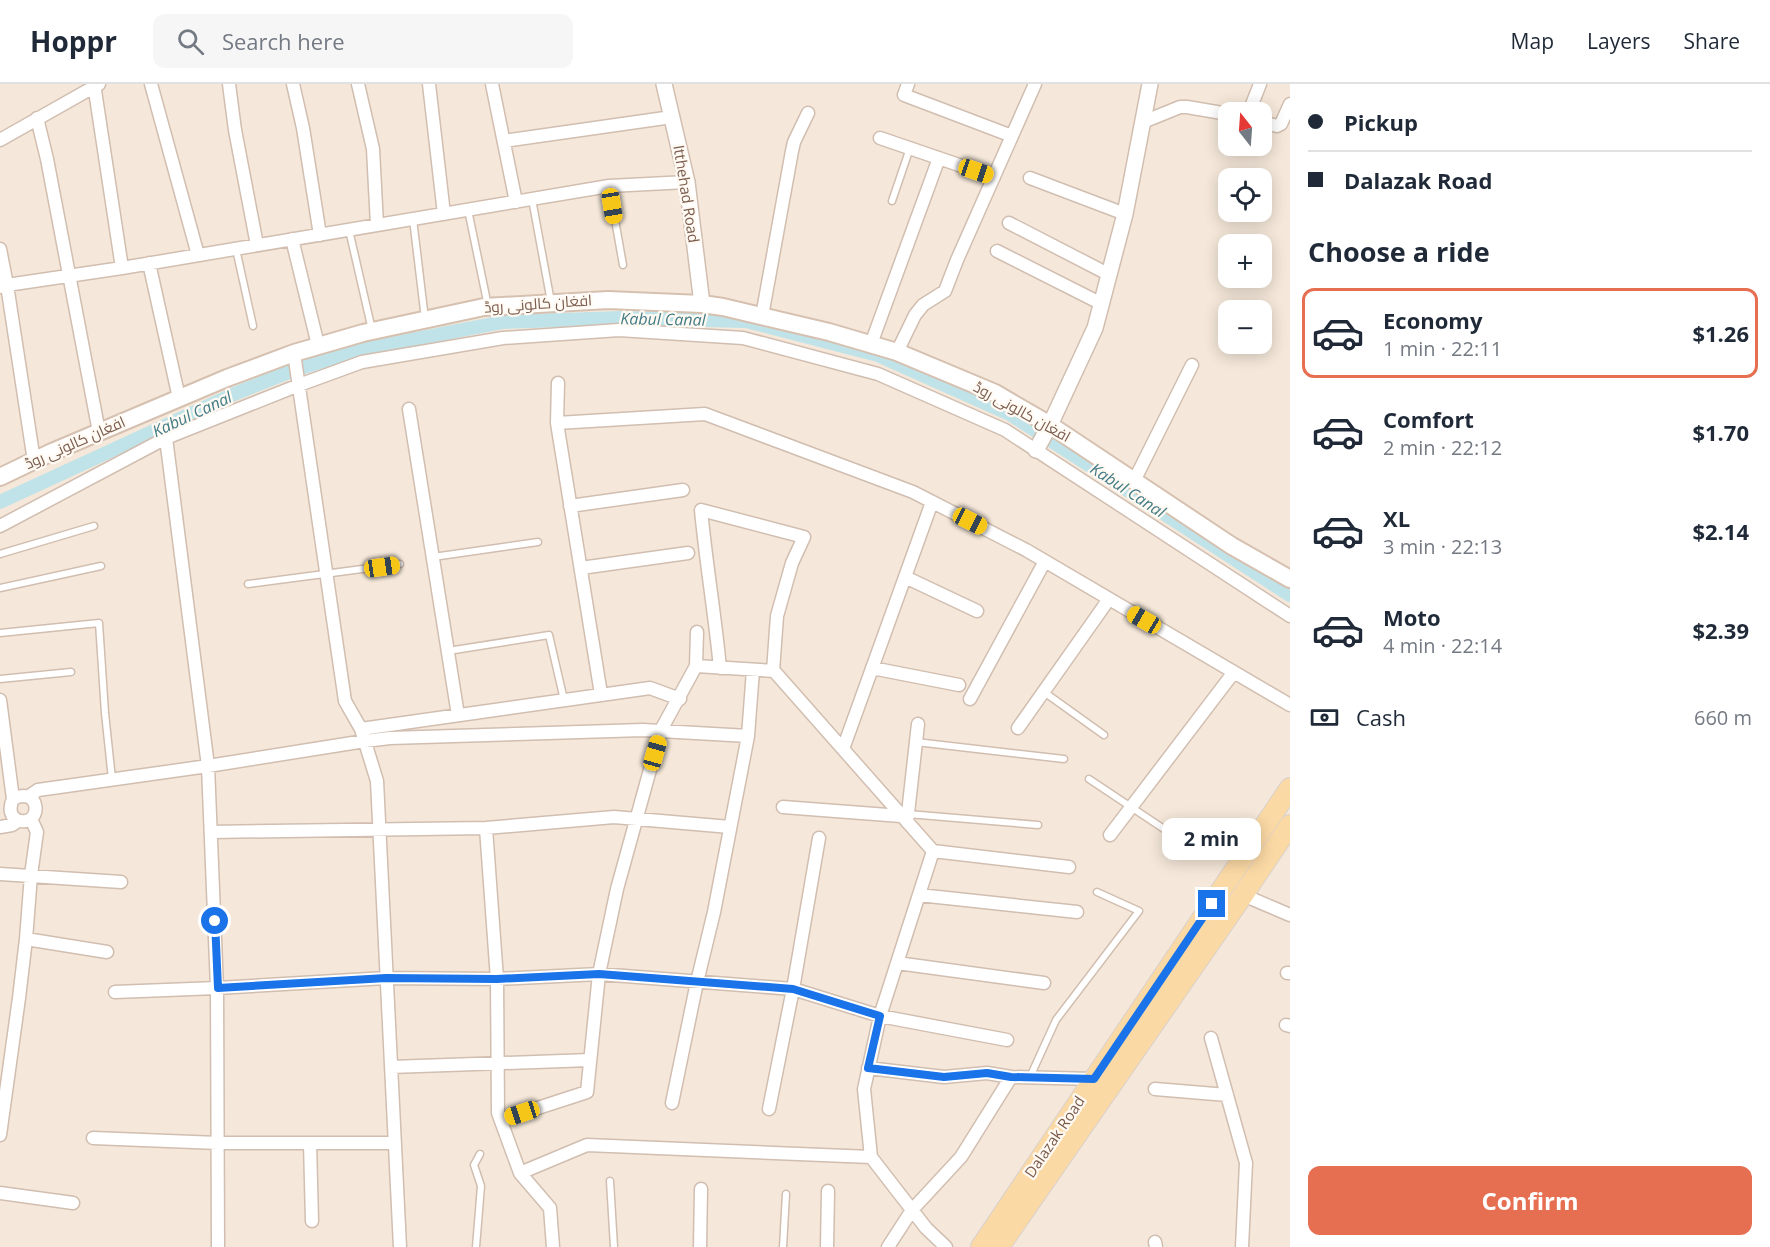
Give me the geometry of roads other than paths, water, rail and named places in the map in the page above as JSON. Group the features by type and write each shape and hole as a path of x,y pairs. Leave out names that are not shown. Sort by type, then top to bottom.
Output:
{"main road":[{"name":"افغان کالونی روڈ","path":"0,477 226,378 294,356 318,345 372,331 488,307 608,300 702,304 762,316 871,344 897,352 994,393 1050,425 1232,546 1290,579"},
{"name":"Dalazak Road","path":"999,1247 1097,1085 1290,788"},
{"name":"Dalazak Road","path":"981,1247 1097,1085 1243,895 1290,825"}],"street":[{"path":"0,140 96,84 122,268"},
{"path":"151,84 198,255"},
{"path":"229,84 235,130 257,245"},
{"path":"293,84 303,128 320,235"},
{"path":"358,84 373,149 377,225"},
{"path":"429,84 444,214"},
{"path":"492,84 516,202"},
{"name":"Itthehad Road","path":"664,84 687,182 702,304"},
{"path":"908,84 904,95 1012,136"},
{"path":"1036,450 1095,328 1125,214 1150,84"},
{"path":"1253,102 1260,84"},
{"path":"897,352 915,315 923,305 945,291 1012,136 1031,85"},
{"path":"1272,125 1281,124 1290,104"},
{"path":"1143,122 1180,107 1218,112"},
{"path":"762,316 794,142 808,113"},
{"path":"504,141 672,117"},
{"path":"37,118 47,159 99,432"},
{"path":"880,138 994,177"},
{"path":"871,344 939,158"},
{"path":"1030,178 1125,214"},
{"path":"3,286 609,186 687,182"},
{"path":"1009,223 1110,275"},
{"path":"292,239 318,345"},
{"path":"0,249 3,286 34,461"},
{"path":"997,251 1102,304"},
{"path":"149,263 179,398"},
{"path":"0,526 166,438 299,383 362,362 503,338 619,330 743,338 878,374 1005,430 1290,616"},
{"path":"294,356 345,701 363,735 377,781 400,1247"},
{"path":"1134,481 1192,365"},
{"path":"558,383 557,423 601,694"},
{"path":"409,409 458,715"},
{"path":"557,423 705,414 913,492 1045,561 1290,705"},
{"path":"166,438 208,766 218,988 218,1247"},
{"path":"570,506 683,490"},
{"path":"843,749 932,502"},
{"path":"720,668 701,510 804,537 792,563 777,616 773,671"},
{"path":"580,568 688,553"},
{"path":"970,699 1045,561"},
{"path":"905,578 977,610"},
{"path":"1018,728 1109,599"},
{"path":"501,1120 587,1092 599,974 617,889 662,730 696,666 697,632"},
{"path":"696,666 773,671 933,851 1069,867"},
{"path":"872,668 959,685"},
{"path":"672,1103 714,912 748,736 753,670"},
{"path":"1110,835 1234,672"},
{"path":"18,821 11,815 9,806 13,799 21,795 29,796 38,790 208,766 458,715 601,694 650,688 680,699"},
{"path":"0,700 13,799"},
{"path":"905,817 918,724"},
{"path":"363,735 401,738 662,730 748,736"},
{"path":"0,827 31,819 36,812 35,803 29,796"},
{"path":"783,807 905,817"},
{"path":"211,832 486,828 614,817 730,827"},
{"path":"0,1136 26,939 37,832 31,819"},
{"path":"486,828 497,979 498,1113 520,1173 550,1208 553,1247"},
{"path":"769,1109 793,989 819,838"},
{"path":"933,851 880,1016 864,1089 871,1158 926,1228 946,1247"},
{"path":"0,874 121,882"},
{"path":"919,895 1077,912"},
{"path":"1243,895 1290,915"},
{"path":"26,939 107,952"},
{"path":"897,963 1044,983"},
{"path":"115,992 386,978 497,979 599,974 793,989 880,1016 1007,1040"},
{"path":"1211,1038 1246,1163 1242,1247"},
{"path":"391,1067 590,1060"},
{"path":"868,1068 944,1077 987,1073 1097,1085"},
{"path":"888,1247 912,1210 961,1157 1011,1077"},
{"path":"1155,1089 1227,1095"},
{"path":"93,1138 218,1143 394,1143"},
{"path":"310,1143 312,1221"},
{"path":"520,1173 586,1145 871,1158"},
{"path":"700,1189 700,1247"},
{"path":"827,1247 828,1191"},
{"path":"0,1193 73,1203"}],"lane":[{"path":"892,201 910,148"},
{"path":"609,186 622,265"},
{"path":"532,199 551,303"},
{"path":"468,210 488,307"},
{"path":"413,219 425,320"},
{"path":"349,230 372,331"},
{"path":"236,249 253,326"},
{"path":"0,554 94,526"},
{"path":"433,558 538,542"},
{"path":"249,584 400,564"},
{"path":"0,588 101,566"},
{"path":"0,633 99,623 112,780"},
{"path":"447,651 549,635 564,700"},
{"path":"0,679 71,672"},
{"path":"1044,692 1104,735"},
{"path":"916,742 1064,759"},
{"path":"1089,779 1185,843"},
{"path":"905,817 1038,825"},
{"path":"1029,1077 1056,1020 1139,911 1097,891"},
{"path":"476,1247 481,1186 474,1165 480,1154"},
{"path":"610,1181 614,1247"},
{"path":"783,1247 786,1194"}],"waterway":[{"name":"Kabul Canal","path":"0,502 234,394 294,370 359,350 503,322 622,318 746,321 878,355 1010,414 1290,595"}]}
